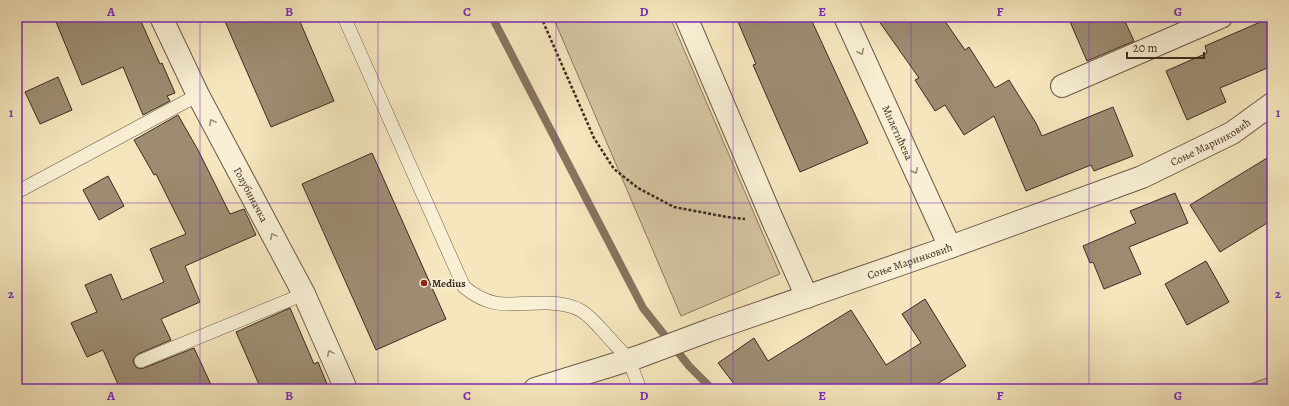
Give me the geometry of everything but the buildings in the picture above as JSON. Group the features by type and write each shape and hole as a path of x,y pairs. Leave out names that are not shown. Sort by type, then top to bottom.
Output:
{"street":[{"name":"Голубиначка","path":"161,17 198,95 304,294 346,389"},
{"path":"686,17 773,222 807,297"},
{"name":"Милетићева","path":"845,17 950,247"},
{"path":"1062,86 1221,17"},
{"name":"Соње Маринковић","path":"535,389 633,359 710,330 950,247 1142,177 1232,133 1272,104"}],"lane":[{"path":"344,17 464,287 474,296 490,302 507,304 548,303 571,305 588,314 633,359 640,389"},
{"path":"17,192 198,95"},
{"path":"141,361 304,294"}],"path":[{"path":"541,17 594,138 614,169 638,188 674,207 727,217 773,222"}],"shaded area":[{"path":"553,17 670,17 780,274 681,316"},
{"path":"1267,378 1271,389 1236,389"}],"waterway":[{"path":"492,17 643,308 689,366 712,389"}],"place":[{"name":"Medius","path":"424,283"}]}
